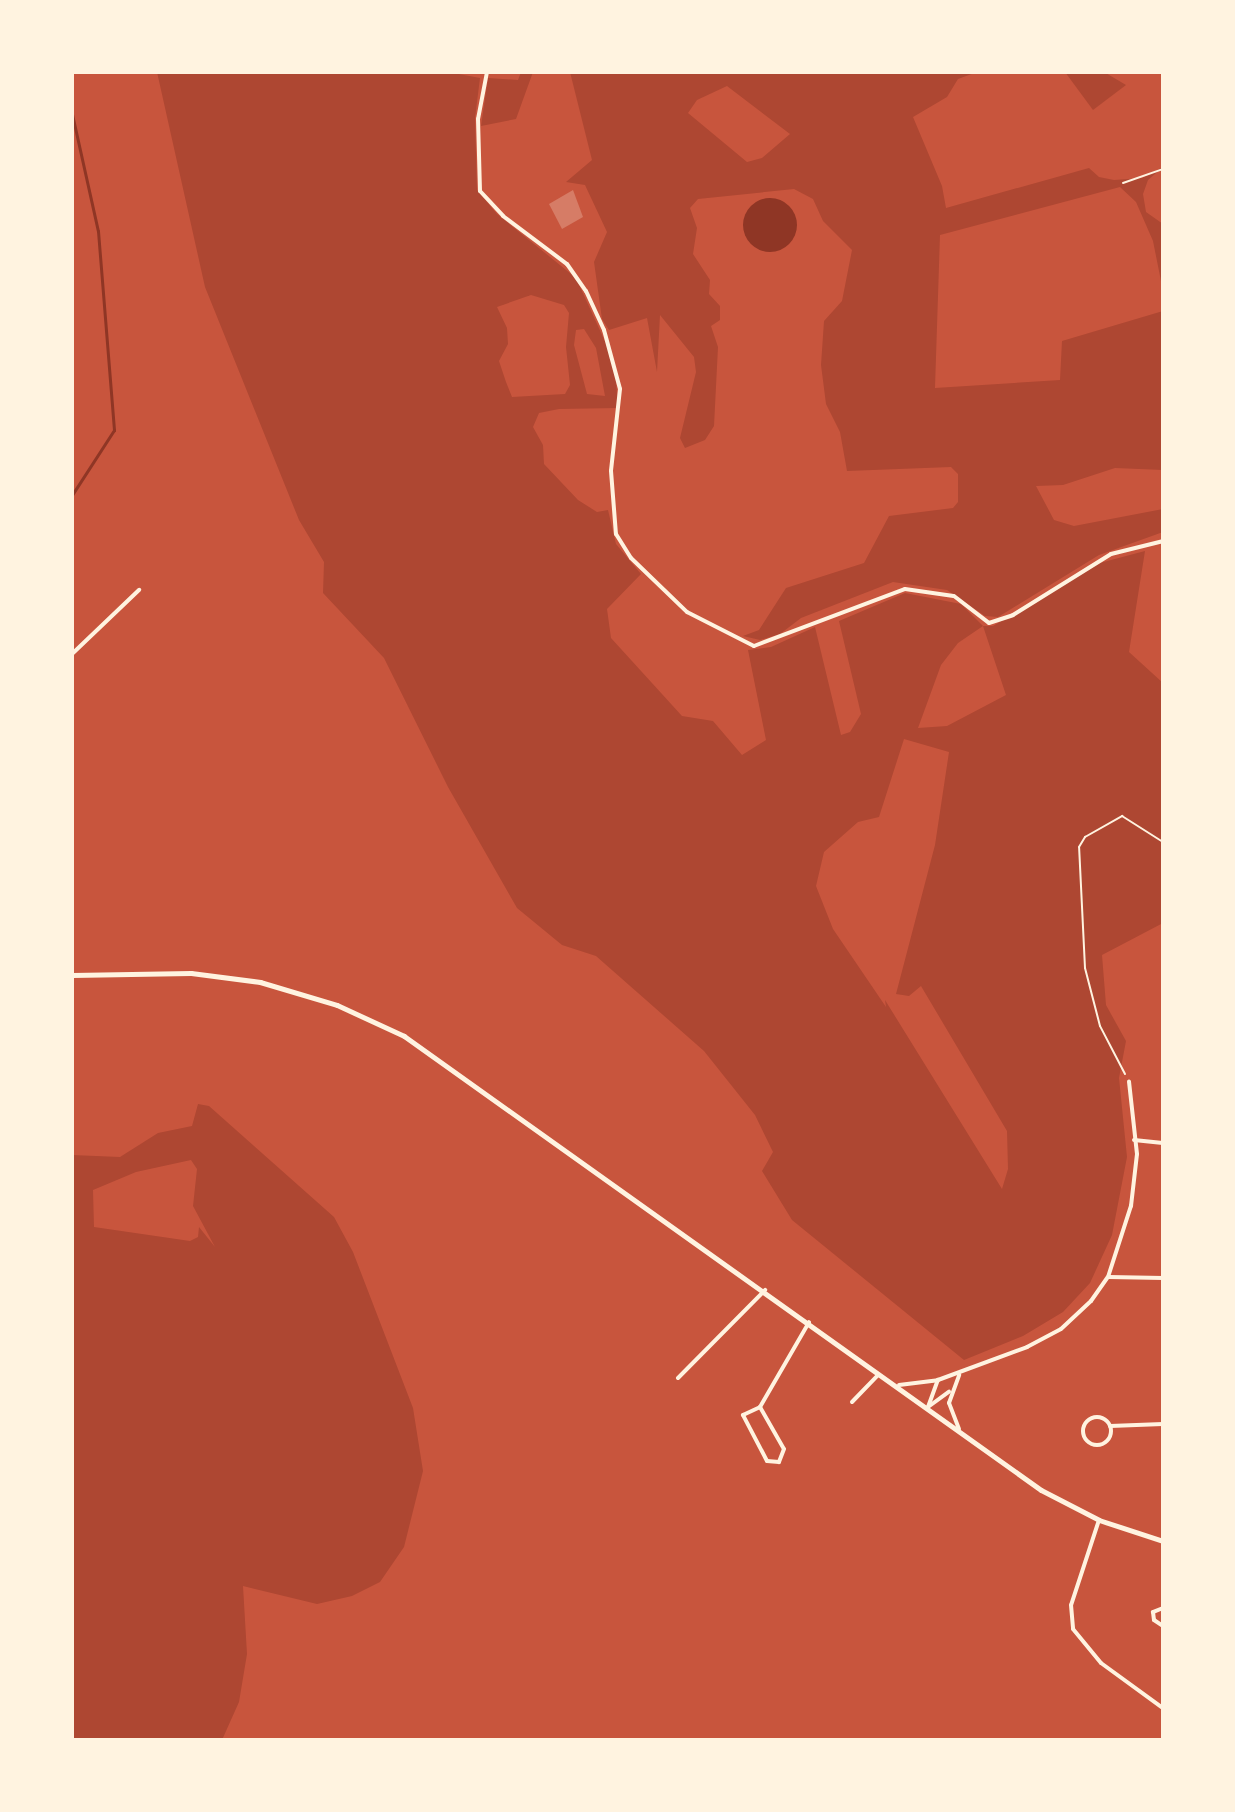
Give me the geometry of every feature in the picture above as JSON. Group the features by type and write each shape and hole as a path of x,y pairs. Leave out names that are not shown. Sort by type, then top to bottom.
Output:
{"street":[{"path":"487,72 478,119 480,191 503,216 567,264 586,291 604,330 620,389 611,471 616,534 631,558 687,612 754,646 905,589 954,596 989,623 1013,615 1111,554 1163,541"},
{"path":"72,654 139,590"},
{"path":"72,975 162,972 249,981 337,1005 380,1024 479,1085 1041,1490 1099,1520 1163,1541"},
{"path":"899,1385 938,1380 961,1373 1061,1329 1108,1277 1131,1206 1134,1140 1129,1081"},
{"path":"1134,1140 1163,1143"},
{"path":"1108,1277 1163,1278"},
{"path":"678,1378 765,1290"},
{"path":"760,1407 784,1449 779,1462 767,1461 742,1421 746,1410 760,1407 809,1322"},
{"path":"852,1402 880,1373"},
{"path":"928,1407 949,1392 961,1373"},
{"path":"928,1407 938,1380"},
{"path":"949,1392 959,1429"},
{"path":"1110,1426 1110,1435 1101,1445 1092,1445 1083,1435 1086,1422 1094,1417 1110,1426 1163,1424"},
{"path":"1099,1520 1074,1592 1073,1629 1101,1663 1163,1708"},
{"path":"1163,1608 1153,1612 1163,1626"}],"lane":[{"path":"1123,183 1163,169"}],"path":[{"path":"1129,1081 1100,1026 1085,968 1079,847 1085,837 1122,816 1163,842"}],"shaded area":[{"path":"157,72 448,72 480,78 475,118 477,190 497,214 576,278 608,348 616,381 618,408 559,409 539,413 533,427 543,445 544,464 578,500 597,512 608,510 616,544 641,574 607,609 611,638 682,716 713,721 742,755 766,740 748,650 771,647 815,627 841,735 850,732 861,714 839,621 905,593 961,604 983,626 993,626 1096,564 1145,551 1129,652 1163,683 1163,923 1102,955 1106,1005 1126,1041 1119,1078 1127,1157 1112,1235 1090,1283 1063,1312 1023,1336 964,1360 792,1220 762,1171 773,1152 755,1115 704,1051 596,956 562,945 517,908 448,787 384,658 323,593 324,562 299,520 205,287","holes":["531,295 564,305 569,313 566,347 570,385 565,394 512,397 499,361 508,344 507,328 497,307","584,329 596,348 605,396 587,394 574,345 576,330","983,626 1006,695 947,726 918,728 941,665 958,643","904,739 949,752 935,845 896,994 909,996 921,986 1007,1131 1008,1169 1002,1189 885,1000 886,1007 833,929 816,886 824,852 858,822 879,817"]},
{"path":"521,72 533,72 516,119 481,126 488,78 518,80"},
{"path":"570,72 977,72 958,79 947,97 913,117 942,186 946,208 1089,168 1099,177 1114,180 1142,178 1163,167 1148,180 1143,194 1146,212 1163,224 1163,291 1153,241 1136,202 1120,187 940,235 935,388 1060,380 1062,341 1163,311 1163,470 1115,468 1063,485 1036,486 1054,520 1074,526 1163,509 1163,532 1099,555 998,617 985,616 947,590 893,582 801,618 780,634 760,640 743,636 759,630 786,588 864,563 889,516 953,508 958,502 958,474 951,467 847,471 840,432 826,404 821,365 824,321 842,301 852,250 823,221 813,199 794,189 698,199 690,208 697,228 693,254 710,280 709,294 720,306 720,320 711,326 718,347 714,426 705,440 685,448 680,438 696,372 694,357 660,315 657,372 647,318 609,330 602,319 594,262 607,232 585,185 566,182 592,160","holes":["727,86 790,134 762,158 747,162 688,113 697,100"]},
{"path":"1065,72 1104,72 1126,85 1093,110"},
{"path":"770,198 789,206 797,225 789,244 770,252 751,244 743,225 751,206"},
{"path":"198,1104 209,1106 334,1217 353,1252 413,1408 423,1471 404,1547 380,1582 352,1596 317,1604 243,1586 247,1654 239,1702 222,1740 72,1740 72,1155 120,1157 158,1133 192,1126","holes":["191,1160 197,1169 193,1206 215,1247 199,1227 198,1237 190,1241 94,1227 93,1190 136,1172"]}],"building":[{"path":"573,190 583,217 562,229 549,204"}],"waterway":[{"path":"72,114 98,231 114,430 72,495"}]}
